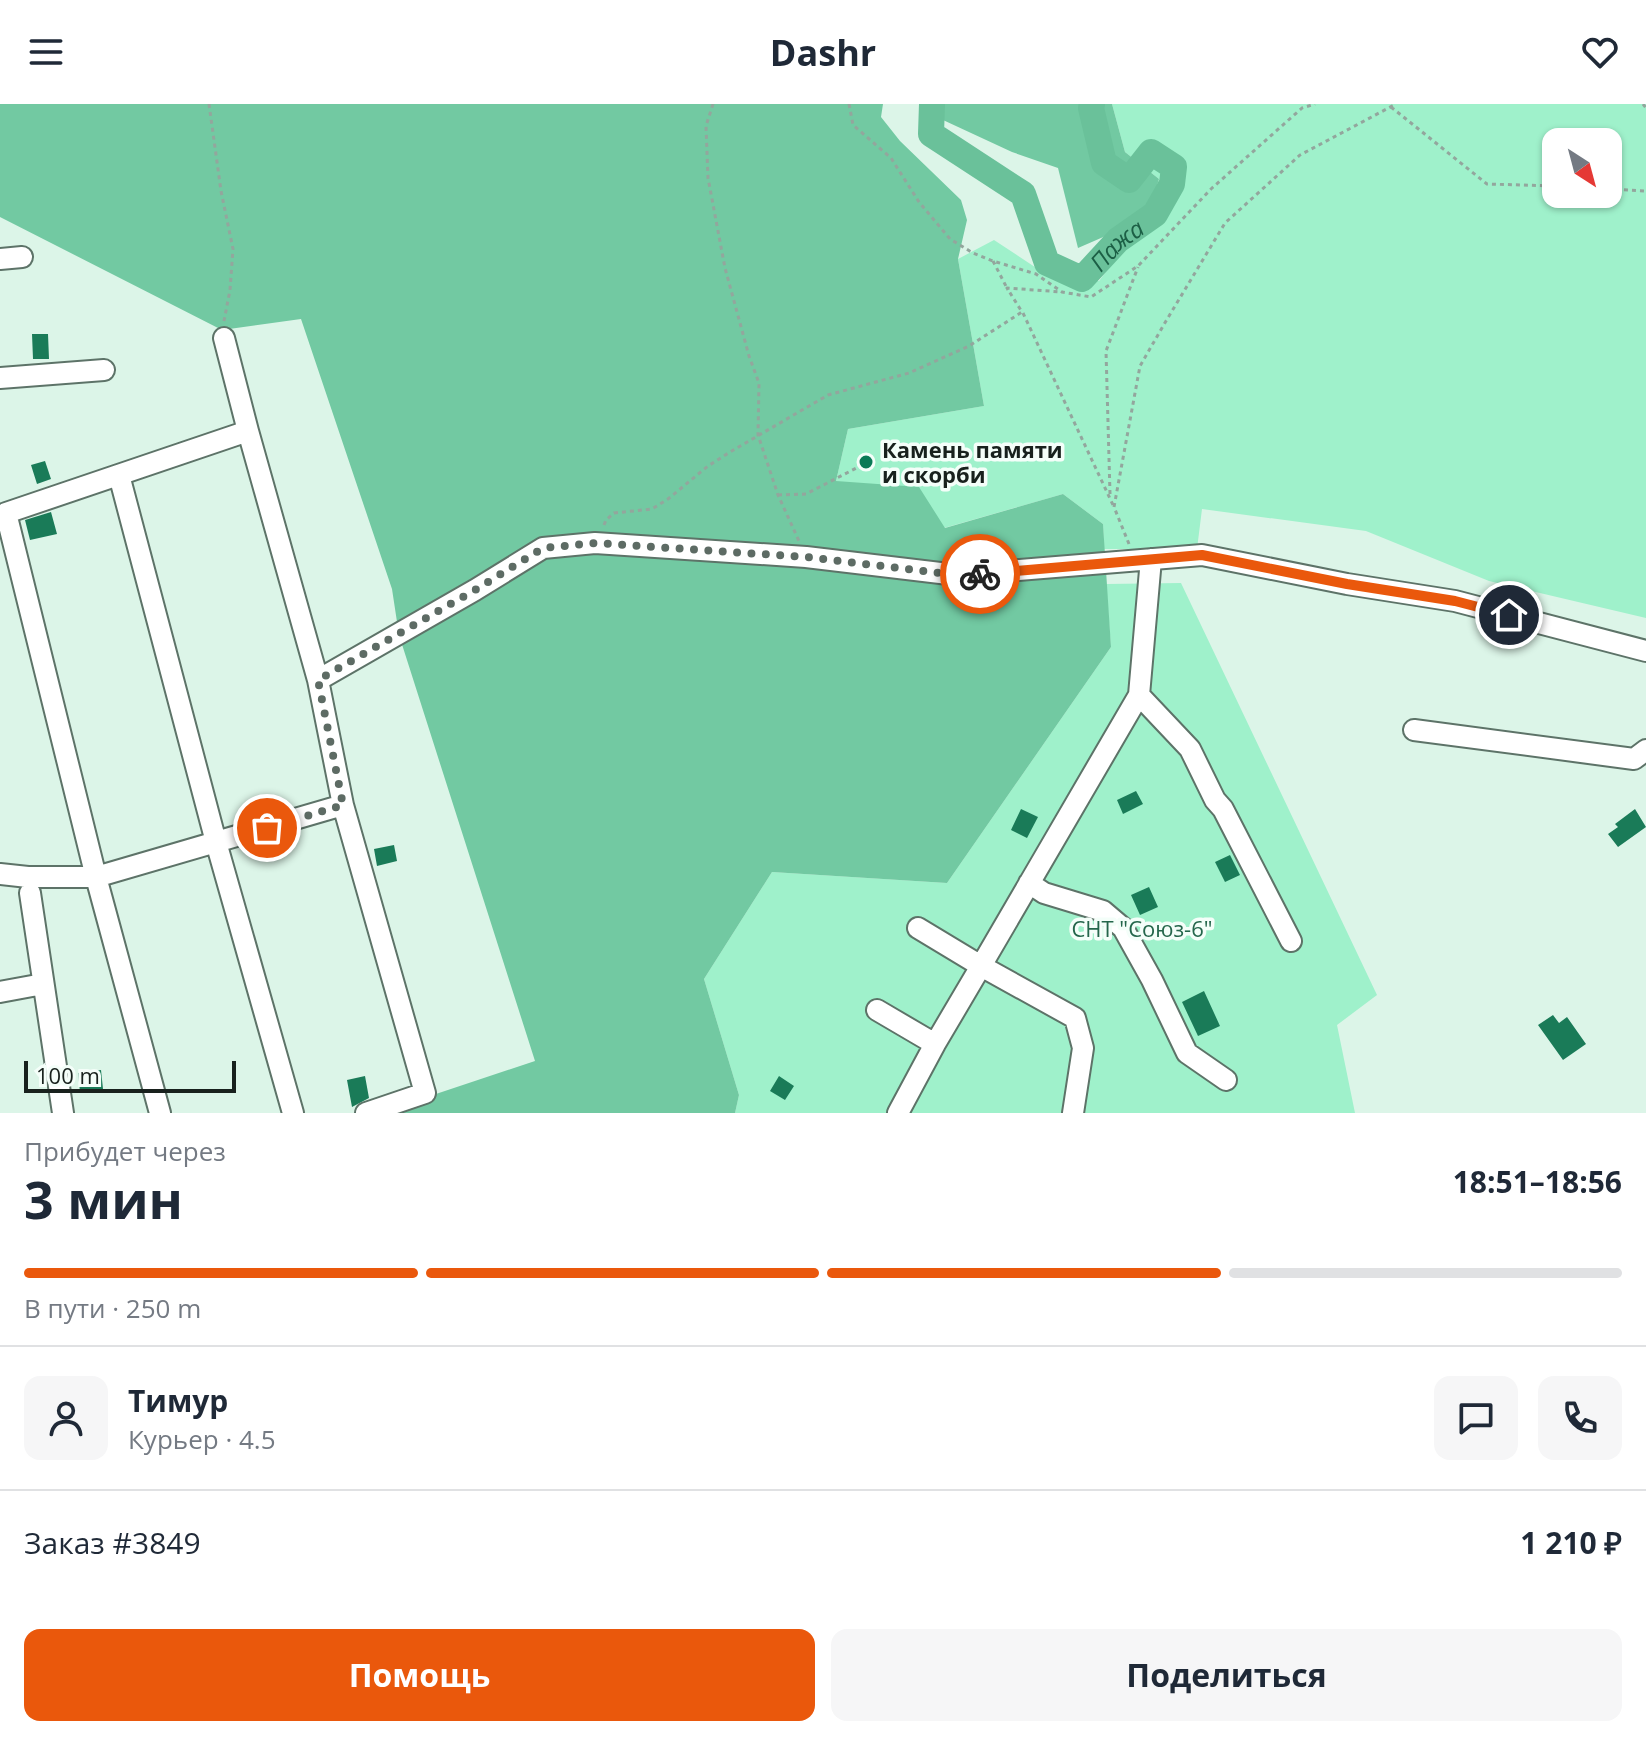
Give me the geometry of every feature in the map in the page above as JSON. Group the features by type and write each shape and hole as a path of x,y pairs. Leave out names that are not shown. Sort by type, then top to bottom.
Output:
{"street":[{"path":"0,259 22,257"},
{"path":"223,334 318,680 343,805 425,1093 366,1113"},
{"path":"0,378 104,370"},
{"path":"160,1113 3,514 248,431"},
{"path":"119,475 216,842 293,1113"},
{"path":"318,680 543,548 595,543 806,557 957,575 1202,555 1347,584 1455,601 1646,651"},
{"path":"898,1113 935,1044 1139,695 1144,560"},
{"path":"1139,695 1190,749 1291,941"},
{"path":"1414,730 1634,759 1646,750"},
{"path":"0,874 96,877 343,805"},
{"path":"1029,883 1044,893 1103,911 1123,928 1187,1053 1226,1080"},
{"path":"30,893 63,1113"},
{"path":"918,928 1075,1018 1083,1048 1073,1113"},
{"path":"0,992 43,984"},
{"path":"877,1010 935,1044"}],"path":[{"path":"209,104 233,249 223,334"},
{"path":"713,104 706,126 708,178 725,268 759,383 758,435 778,495 806,557"},
{"path":"849,104 853,125 891,158 919,202 950,239 973,253 1036,274 1062,292"},
{"path":"1007,288 1091,297 1138,266 1211,189 1302,108 1315,104"},
{"path":"1114,507 1140,366 1225,223 1300,155 1396,104"},
{"path":"1390,106 1487,184 1542,186"},
{"path":"1622,190 1646,191"},
{"path":"993,261 1022,312 1114,507 1144,560"},
{"path":"1110,498 1106,351 1138,266"},
{"path":"595,543 606,520 614,513 652,509 708,466 828,395 909,373 969,346 1022,312"},
{"path":"778,495 806,494 866,463"}],"green space":[{"path":"0,104 883,104 881,117 900,141 961,200 967,220 958,259 984,406 848,429 836,481 919,487 945,528 1063,494 1103,524 1111,647 947,883 772,872 704,979 739,1095 735,1113 379,1113 535,1061 399,635 392,589 301,319 222,330 0,217"},
{"path":"944,104 1112,104 1125,152 1159,179 1147,218 1078,248 1058,168 1012,152 943,120"},
{"path":"1112,104 1646,104 1646,618 1489,581 1366,531 1202,509 1197,549 1104,549 1103,524 1063,494 944,528 836,481 848,429 984,406 958,259 994,240 1047,275 1099,281 1147,218 1159,179 1125,152"},
{"name":"СНТ \"Союз-6\"","path":"1181,583 1377,995 1337,1025 1355,1113 735,1113 739,1095 704,979 772,872 947,883 1111,647 1106,584"}],"building":[{"path":"32,334 48,334 49,359 33,359"},
{"path":"45,461 51,479 37,484 31,465"},
{"path":"51,512 57,534 30,540 25,520"},
{"path":"1136,791 1143,804 1123,814 1117,800"},
{"path":"1021,809 1038,817 1027,838 1011,830"},
{"path":"1635,809 1646,827 1618,847 1608,834 1618,827 1615,824"},
{"path":"394,845 397,861 377,866 374,849"},
{"path":"1230,855 1240,875 1225,882 1215,862"},
{"path":"1149,887 1158,907 1140,915 1131,895"},
{"path":"1204,991 1220,1026 1198,1036 1182,1002"},
{"path":"1553,1015 1559,1023 1567,1017 1586,1044 1563,1060 1538,1025"},
{"path":"101,1070 103,1089 80,1092 78,1073"},
{"path":"365,1076 369,1098 352,1107 347,1080"},
{"path":"779,1076 794,1086 785,1100 770,1091"}],"waterway":[{"name":"Пажа","path":"932,104 931,134 1023,194 1047,263 1082,279 1118,240 1155,214 1172,184 1174,167 1151,152 1129,180 1104,163 1092,104"}],"way so far":[{"path":"267,828 343,805 318,680 543,548 595,543 806,557 957,575 980,574"}],"place":[{"name":"Камень памяти и скорби","path":"866,462"}],"route":[{"path":"980,574 1202,555 1347,584 1455,601 1509,615"}]}
